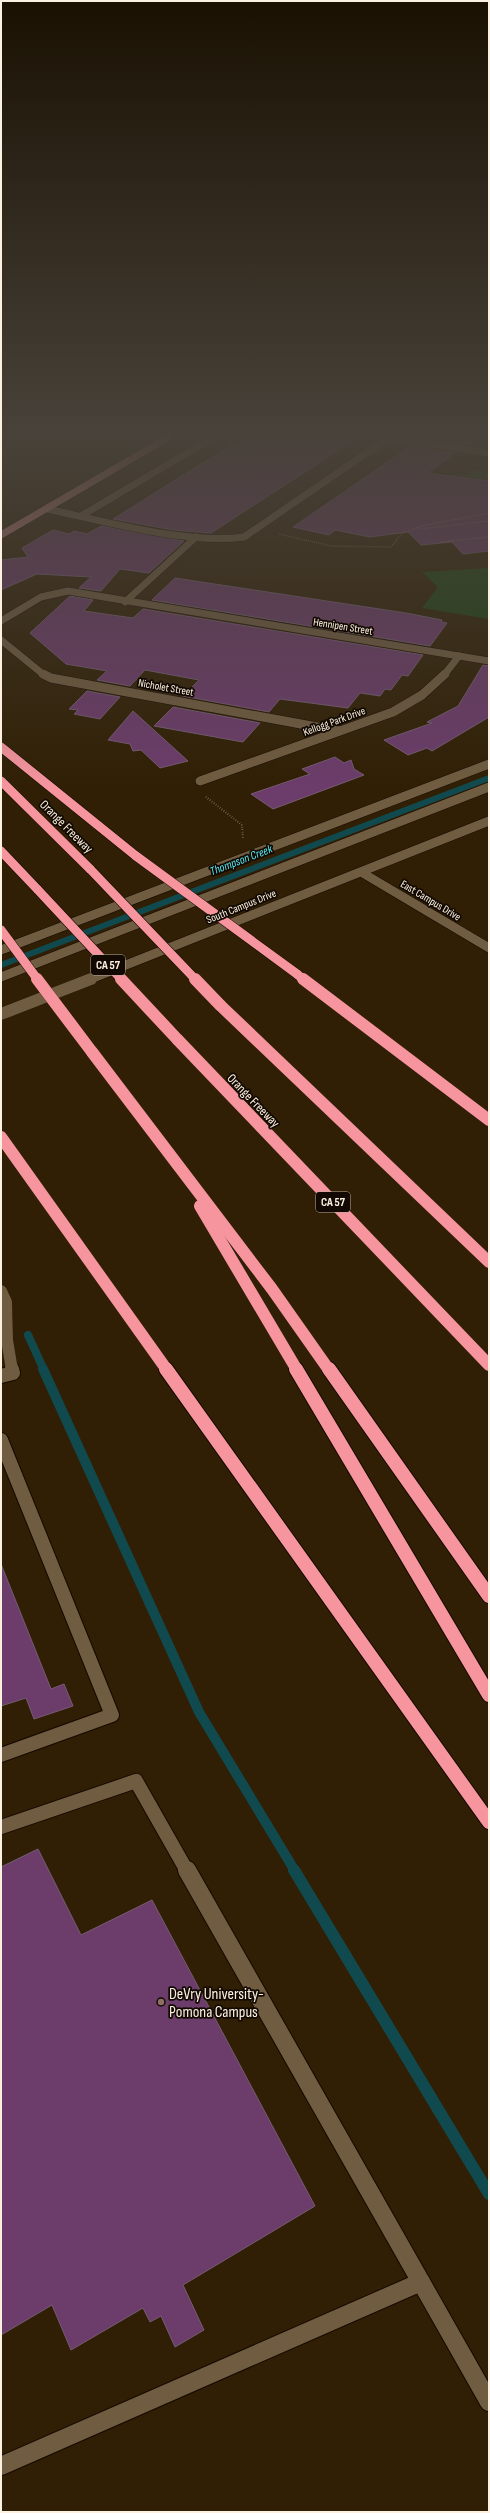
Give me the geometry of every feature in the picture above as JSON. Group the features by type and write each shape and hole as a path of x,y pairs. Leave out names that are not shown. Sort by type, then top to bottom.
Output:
{"highway":[{"path":"1,747 136,856 297,974 487,1118"},
{"name":"Orange Freeway","path":"1,781 91,870 220,1005 489,1262"},
{"name":"Orange Freeway","path":"1,851 177,1039 489,1365"},
{"path":"1,930 168,1154 272,1289 489,1596"},
{"path":"1,1137 489,1822"},
{"path":"168,1154 251,1291 489,1695"}],"street":[{"path":"125,602 177,554"},
{"name":"Hennipen Street","path":"1,621 36,597 51,592 68,591 125,602 489,661"},
{"name":"Nicholet Street","path":"1,640 45,676 51,678 326,727 339,732"},
{"name":"Kellogg Park Drive","path":"200,781 394,712 424,696 444,679 459,656"},
{"path":"1,950 489,764"},
{"path":"1,977 489,787"},
{"name":"South Campus Drive","path":"1,1014 489,821"},
{"name":"East Campus Drive","path":"361,872 489,948"},
{"path":"1,1291 6,1302 7,1340 13,1373 1,1376"},
{"path":"1,1440 112,1715 1,1755"},
{"path":"1,1827 136,1781 489,2402"},
{"path":"1,2466 421,2282"}],"path":[{"path":"200,781 199,792 242,825 242,842"}],"green space":[{"path":"489,568 489,619 422,608 438,587 422,572"}],"building":[{"path":"26,554 169,554 149,573 120,569 101,591 79,588 91,577 37,574 1,590 1,560 28,557"},
{"path":"175,578 406,613 442,620 441,622 447,623 430,646 152,600"},
{"path":"70,596 93,600 84,611 133,618 143,609 423,655 408,676 402,675 391,690 385,689 380,696 360,693 348,708 280,699 269,712 183,696 199,680 145,670 130,686 97,680 107,671 66,664 30,633"},
{"path":"483,665 489,666 489,717 432,751 427,748 408,755 384,740 432,723 427,722 458,706"},
{"path":"87,691 120,697 100,719 74,714 78,710 69,709"},
{"path":"173,707 260,723 243,742 154,726"},
{"path":"133,711 188,761 160,768 141,750 133,751 130,744 108,740"},
{"path":"335,757 344,763 351,760 354,769 364,775 273,809 251,794 310,774 302,769"},
{"path":"1,1564 51,1689 64,1684 73,1706 34,1719 26,1698 1,1706"},
{"path":"38,1849 81,1935 152,1900 315,2206 183,2285 204,2330 175,2347 161,2316 150,2322 143,2308 71,2350 52,2305 1,2335 1,1867"}],"waterway":[{"name":"Thompson Creek","path":"1,965 489,778"},
{"path":"28,1335 44,1370"},
{"path":"43,1369 199,1712 295,1871"},
{"path":"294,1870 489,2194"}],"place":[{"name":"DeVry University- Pomona Campus","path":"161,2002"}]}
